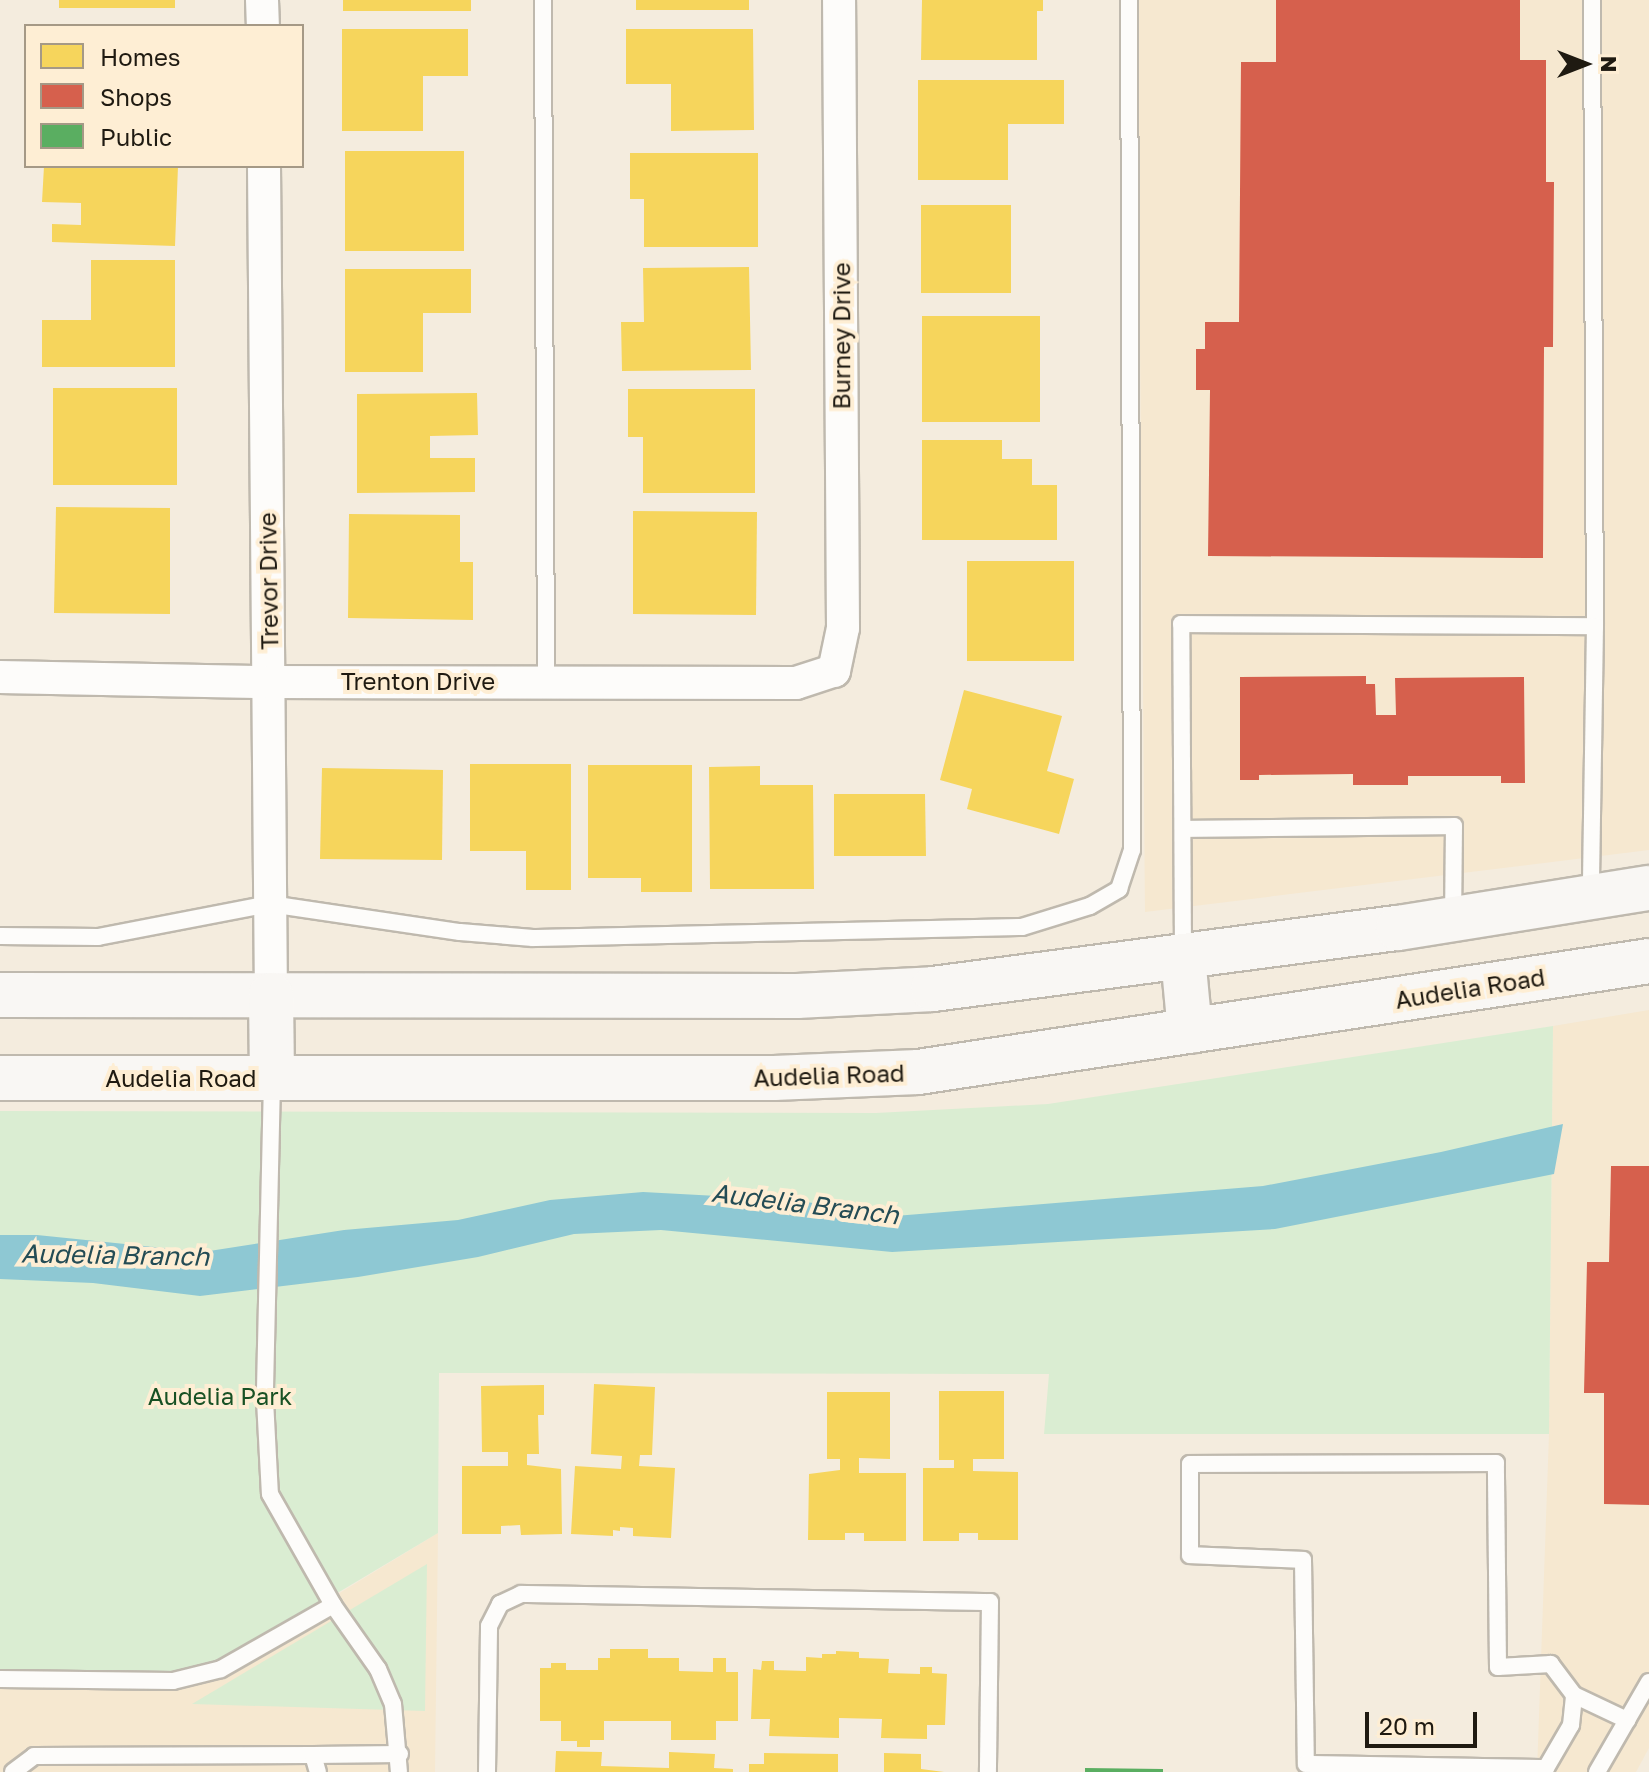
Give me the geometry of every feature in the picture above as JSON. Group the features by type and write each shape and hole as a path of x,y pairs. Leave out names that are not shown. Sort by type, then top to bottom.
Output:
{"main road":[{"path":"0,995 813,995 933,989 1453,920 1649,888"},
{"path":"1183,957 1190,1031"},
{"name":"Audelia Road","path":"0,1078 774,1078 918,1072 1649,961"},
{"path":"271,995 272,1078"}],"street":[{"path":"262,0 263,24"},
{"name":"Burney Drive","path":"834,671 843,628 839,0"},
{"name":"Trevor Drive","path":"264,168 271,995"},
{"name":"Trenton Drive","path":"0,677 269,682 796,683 834,671"}],"lane":[{"path":"543,0 546,681"},
{"path":"0,936 98,937 270,904 460,932 533,938 1022,927 1090,906 1119,889 1132,850 1129,0"},
{"path":"1591,897 1595,626 1592,0"},
{"path":"1183,957 1185,829 1181,624 1595,626"},
{"path":"1185,829 1454,826 1453,920"},
{"path":"272,1078 265,1400 270,1494 333,1605 378,1669 393,1704 400,1754 399,1772"},
{"path":"1574,1695 1571,1725 1546,1768 1306,1764 1303,1560 1190,1555 1190,1464 1496,1463 1498,1667 1551,1664 1574,1695 1627,1720"},
{"path":"487,1772 489,1626 500,1604 521,1594 990,1602 988,1772"},
{"path":"0,1679 173,1681 221,1669 333,1605"},
{"path":"1597,1772 1649,1682"},
{"path":"13,1772 34,1756 400,1754"},
{"path":"313,1755 318,1772"}],"shaded area":[{"path":"1137,0 1649,0 1649,850 1145,912"},
{"path":"1649,1010 1649,1748 1636,1772 1537,1772 1549,1434 1553,1026"},
{"path":"438,1533 435,1772 0,1772 0,1677 274,1633"}],"green space":[{"name":"Audelia Park","path":"1553,1026 1549,1434 1044,1434 1049,1374 439,1373 438,1533 188,1682 0,1677 0,1111 876,1113 1048,1104"},
{"path":"427,1564 425,1711 192,1704"}],"water":[{"name":"Audelia Branch","path":"1563,1124 1554,1174 1275,1229 892,1252 661,1230 574,1234 478,1257 358,1277 200,1296 93,1283 0,1279 0,1235 37,1235 203,1252 344,1230 458,1220 550,1200 643,1192 794,1200 895,1216 1263,1186 1441,1152"}],"building: Homes":[{"path":"59,0 175,0 175,8 59,8"},
{"path":"343,0 471,0 471,11 343,11"},
{"path":"636,0 749,0 749,10 636,10"},
{"path":"922,0 1043,0 1043,11 1037,11 1037,60 921,60"},
{"path":"342,29 468,29 468,76 423,76 423,131 342,131"},
{"path":"626,29 753,29 754,130 671,131 671,84 626,84"},
{"path":"918,80 1064,80 1064,124 1008,124 1008,180 918,180"},
{"path":"345,151 464,151 464,251 345,251"},
{"path":"630,153 758,153 758,247 644,247 644,199 630,199"},
{"path":"44,168 178,168 175,246 52,242 52,224 81,225 81,203 42,202"},
{"path":"921,205 1011,205 1011,293 921,293"},
{"path":"91,260 175,260 175,367 42,367 42,320 91,320"},
{"path":"749,267 751,370 622,371 621,322 644,322 643,268"},
{"path":"345,269 471,269 471,313 423,313 423,372 345,372"},
{"path":"922,316 1040,316 1040,422 922,422"},
{"path":"53,388 177,388 177,485 53,485"},
{"path":"628,389 755,389 755,493 643,493 643,437 628,437"},
{"path":"477,393 478,435 430,436 430,458 475,458 475,492 357,493 357,394"},
{"path":"922,440 1002,440 1002,459 1032,459 1032,485 1057,485 1057,540 922,540"},
{"path":"56,507 170,508 170,614 54,613"},
{"path":"633,511 757,512 756,615 633,614"},
{"path":"349,514 460,515 460,562 473,562 473,620 348,618"},
{"path":"967,561 1074,561 1074,661 967,661"},
{"path":"964,690 1062,716 1047,771 1074,779 1059,834 967,809 972,789 940,780"},
{"path":"470,764 571,764 571,890 526,890 526,851 470,851"},
{"path":"588,765 692,765 692,892 641,892 641,878 588,878"},
{"path":"760,766 760,785 813,785 814,889 710,889 709,767"},
{"path":"322,768 443,770 442,860 320,859"},
{"path":"834,794 925,794 926,856 834,856"},
{"path":"594,1384 655,1387 652,1455 640,1455 639,1466 675,1468 671,1538 633,1536 633,1528 620,1527 620,1531 613,1530 613,1536 571,1534 575,1466 621,1469 622,1456 591,1454"},
{"path":"544,1385 544,1415 538,1415 539,1454 527,1454 527,1465 561,1469 562,1534 521,1535 520,1525 501,1526 501,1534 462,1534 462,1466 508,1466 508,1452 482,1452 481,1386"},
{"path":"939,1391 1004,1391 1004,1459 973,1459 973,1471 1018,1472 1018,1540 978,1540 978,1533 959,1533 959,1541 923,1541 923,1468 954,1468 954,1460 939,1460"},
{"path":"827,1392 890,1392 890,1459 859,1458 859,1473 906,1473 906,1541 864,1541 864,1533 845,1533 845,1540 808,1540 809,1474 840,1470 840,1459 827,1459"},
{"path":"610,1649 648,1649 648,1658 679,1658 679,1671 713,1672 713,1658 726,1658 726,1672 738,1672 738,1721 716,1721 716,1740 671,1740 671,1721 604,1721 604,1740 590,1740 590,1747 577,1747 577,1741 561,1741 561,1721 540,1721 540,1668 551,1668 551,1663 566,1663 566,1670 598,1670 598,1658 610,1658"},
{"path":"836,1651 859,1652 859,1658 889,1659 888,1673 920,1674 920,1667 932,1667 932,1673 947,1674 945,1725 927,1725 927,1739 881,1738 882,1719 839,1718 839,1738 769,1736 770,1719 751,1719 753,1669 761,1670 762,1661 774,1661 774,1670 806,1671 806,1657 822,1658 822,1654 836,1654"},
{"path":"556,1751 602,1752 601,1766 669,1768 669,1752 715,1754 714,1768 733,1769 733,1772 555,1772"},
{"path":"764,1753 838,1754 838,1772 749,1772 749,1764 764,1764"},
{"path":"884,1753 921,1754 921,1769 944,1772 884,1772"}],"building: Shops":[{"path":"1276,0 1520,0 1520,60 1546,60 1546,182 1554,182 1553,347 1544,347 1543,558 1208,556 1210,390 1196,390 1196,349 1205,349 1205,322 1239,322 1241,62 1276,62"},
{"path":"1366,676 1366,684 1375,684 1376,715 1396,715 1395,678 1524,677 1525,783 1501,783 1501,776 1408,776 1408,785 1353,785 1353,774 1259,775 1259,780 1240,780 1240,677"},
{"path":"1611,1166 1649,1166 1649,1505 1604,1504 1604,1393 1584,1393 1587,1262 1609,1262"}],"building: Public":[{"path":"1085,1768 1163,1769 1163,1772 1085,1772"}]}
